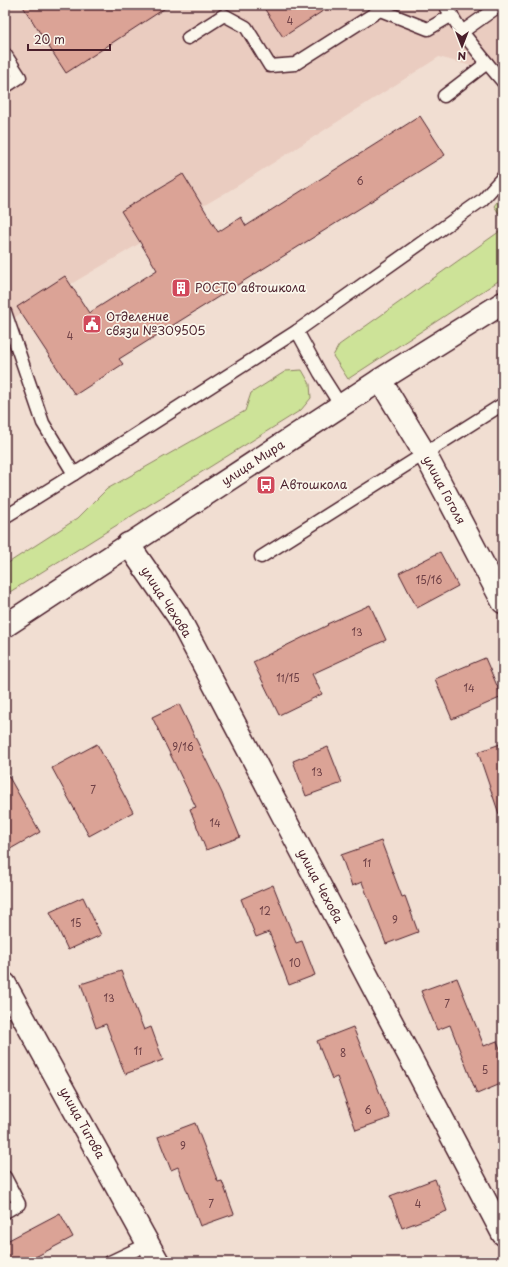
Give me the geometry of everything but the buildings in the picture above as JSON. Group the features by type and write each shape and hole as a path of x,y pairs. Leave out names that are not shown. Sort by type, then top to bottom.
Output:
{"street":[{"name":"улица Мира","path":"5,626 380,380 503,303"},
{"name":"улица Гоголя","path":"380,380 425,454 503,602"},
{"name":"улица Чехова","path":"128,544 178,616 503,1234"},
{"name":"улица Титова","path":"5,984 153,1253"}],"lane":[{"path":"462,32 500,5"},
{"path":"188,38 224,15 246,27 270,66 295,64 380,10 428,29 448,10 462,32 503,82"},
{"path":"5,54 20,77 5,87"},
{"path":"444,96 487,63"},
{"path":"5,517 297,331 482,200 503,177"},
{"path":"5,312 43,423 74,474"},
{"path":"297,331 341,406"},
{"path":"261,557 503,404"},
{"path":"5,1177 19,1204 5,1212"},
{"path":"110,1262 153,1253"}],"shaded area":[{"path":"5,5 503,5 503,75 439,57 237,186 5,323"}],"green space":[{"path":"503,194 503,219 494,206"},
{"path":"503,229 503,278 348,379 333,356 339,345"},
{"path":"302,370 310,384 311,398 301,410 5,595 5,565 78,518 107,489 245,411 251,393 286,371"}],"place":[{"name":"РОСТО автошкола","path":"181,288"},
{"name":"Отделение связи №309505","path":"92,324"},
{"name":"Автошкола","path":"266,485"}]}
